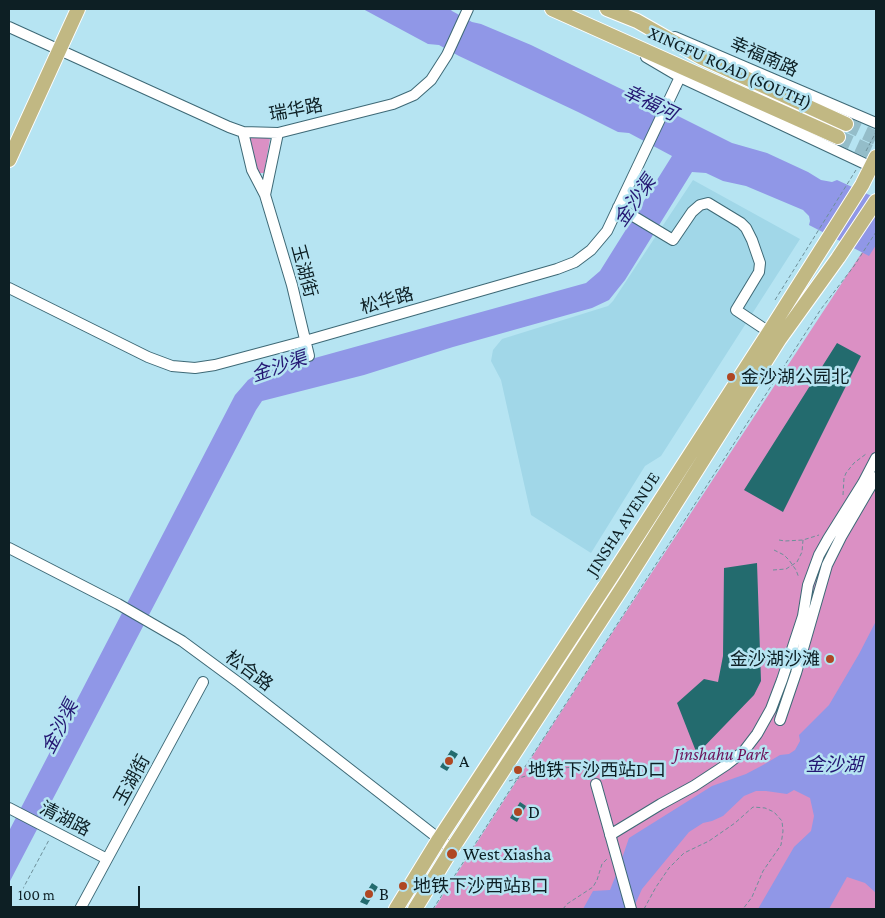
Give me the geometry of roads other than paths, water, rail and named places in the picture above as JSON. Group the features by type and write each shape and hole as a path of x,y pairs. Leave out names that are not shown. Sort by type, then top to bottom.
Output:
{"main road":[{"path":"9,160 78,9"},
{"name":"XINGFU ROAD (SOUTH)","path":"552,9 838,137"},
{"name":"XINGFU ROAD (SOUTH)","path":"607,9 637,21 702,58 846,124"},
{"name":"JINSHA AVENUE","path":"396,909 439,839 617,569 769,332 816,245 856,182 875,164"},
{"name":"JINSHA AVENUE","path":"414,909 624,585 779,340 876,201"}],"street":[{"name":"瑞华路","path":"9,27 229,127 243,132 278,133 393,104 414,95 431,80 447,55 468,9"},
{"name":"幸福南路","path":"637,21 876,123"},
{"path":"606,33 680,77 875,164"},
{"name":"松华路","path":"9,288 148,357 172,366 194,368 215,365 305,341 548,272 575,262 590,250 606,232 680,77"},
{"name":"玉湖街","path":"243,132 252,170 265,195 292,285 309,356"},
{"name":"玉湖街","path":"265,195 278,133"},
{"path":"618,207 674,240 692,212 700,205 708,203 741,223 752,240 760,263 759,272 736,310 769,332"},
{"path":"610,835 726,765 744,751 758,734 771,709 782,680 803,616 808,585 819,555 876,458"},
{"path":"780,720 796,673 827,565 876,477"},
{"name":"松合路","path":"9,548 118,604 182,641 452,849"},
{"name":"玉湖街","path":"80,909 203,682"},
{"path":"596,784 631,909"},
{"name":"清湖路","path":"12,810 107,859"}],"water":[{"path":"363,9 450,9 472,22 531,45 732,143 767,153 821,180 832,182 837,180 876,198 876,245 869,256 809,225 809,216 803,210 746,186 723,181 706,173 692,172 625,280 609,300 592,308 453,347 364,375 262,401 9,883 9,831 235,395 248,380 257,374 586,283 600,271 672,156 629,133 618,132 439,45 428,44"},
{"name":"金沙湖","path":"876,621 876,893 865,883 847,877 829,909 758,909 794,847 811,831 814,816 810,798 794,790 787,794 756,791 744,796 723,816 703,823 689,832 642,889 633,909 583,909 593,891 610,890 629,838 712,786 746,774 780,755 789,754 795,750 800,741 799,735 829,705"}],"tunnel":[{"path":"846,124 876,138"},
{"path":"838,137 876,154"}],"place":[{"name":"金沙湖公园北","path":"731,377"},
{"name":"金沙湖沙滩","path":"830,659"},
{"name":"A","path":"449,761"},
{"name":"地铁下沙西站D口","path":"518,770"},
{"name":"D","path":"518,812"},
{"name":"West Xiasha","path":"452,854"},
{"name":"地铁下沙西站B口","path":"403,886"},
{"name":"B","path":"369,894"}],"water label":[{"name":"幸福河","path":"650,103"},
{"name":"金沙渠","path":"635,201"},
{"name":"金沙渠","path":"279,367"},
{"name":"金沙渠","path":"60,727"}],"park label":[{"name":"Jinshahu Park","path":"721,754"}]}
